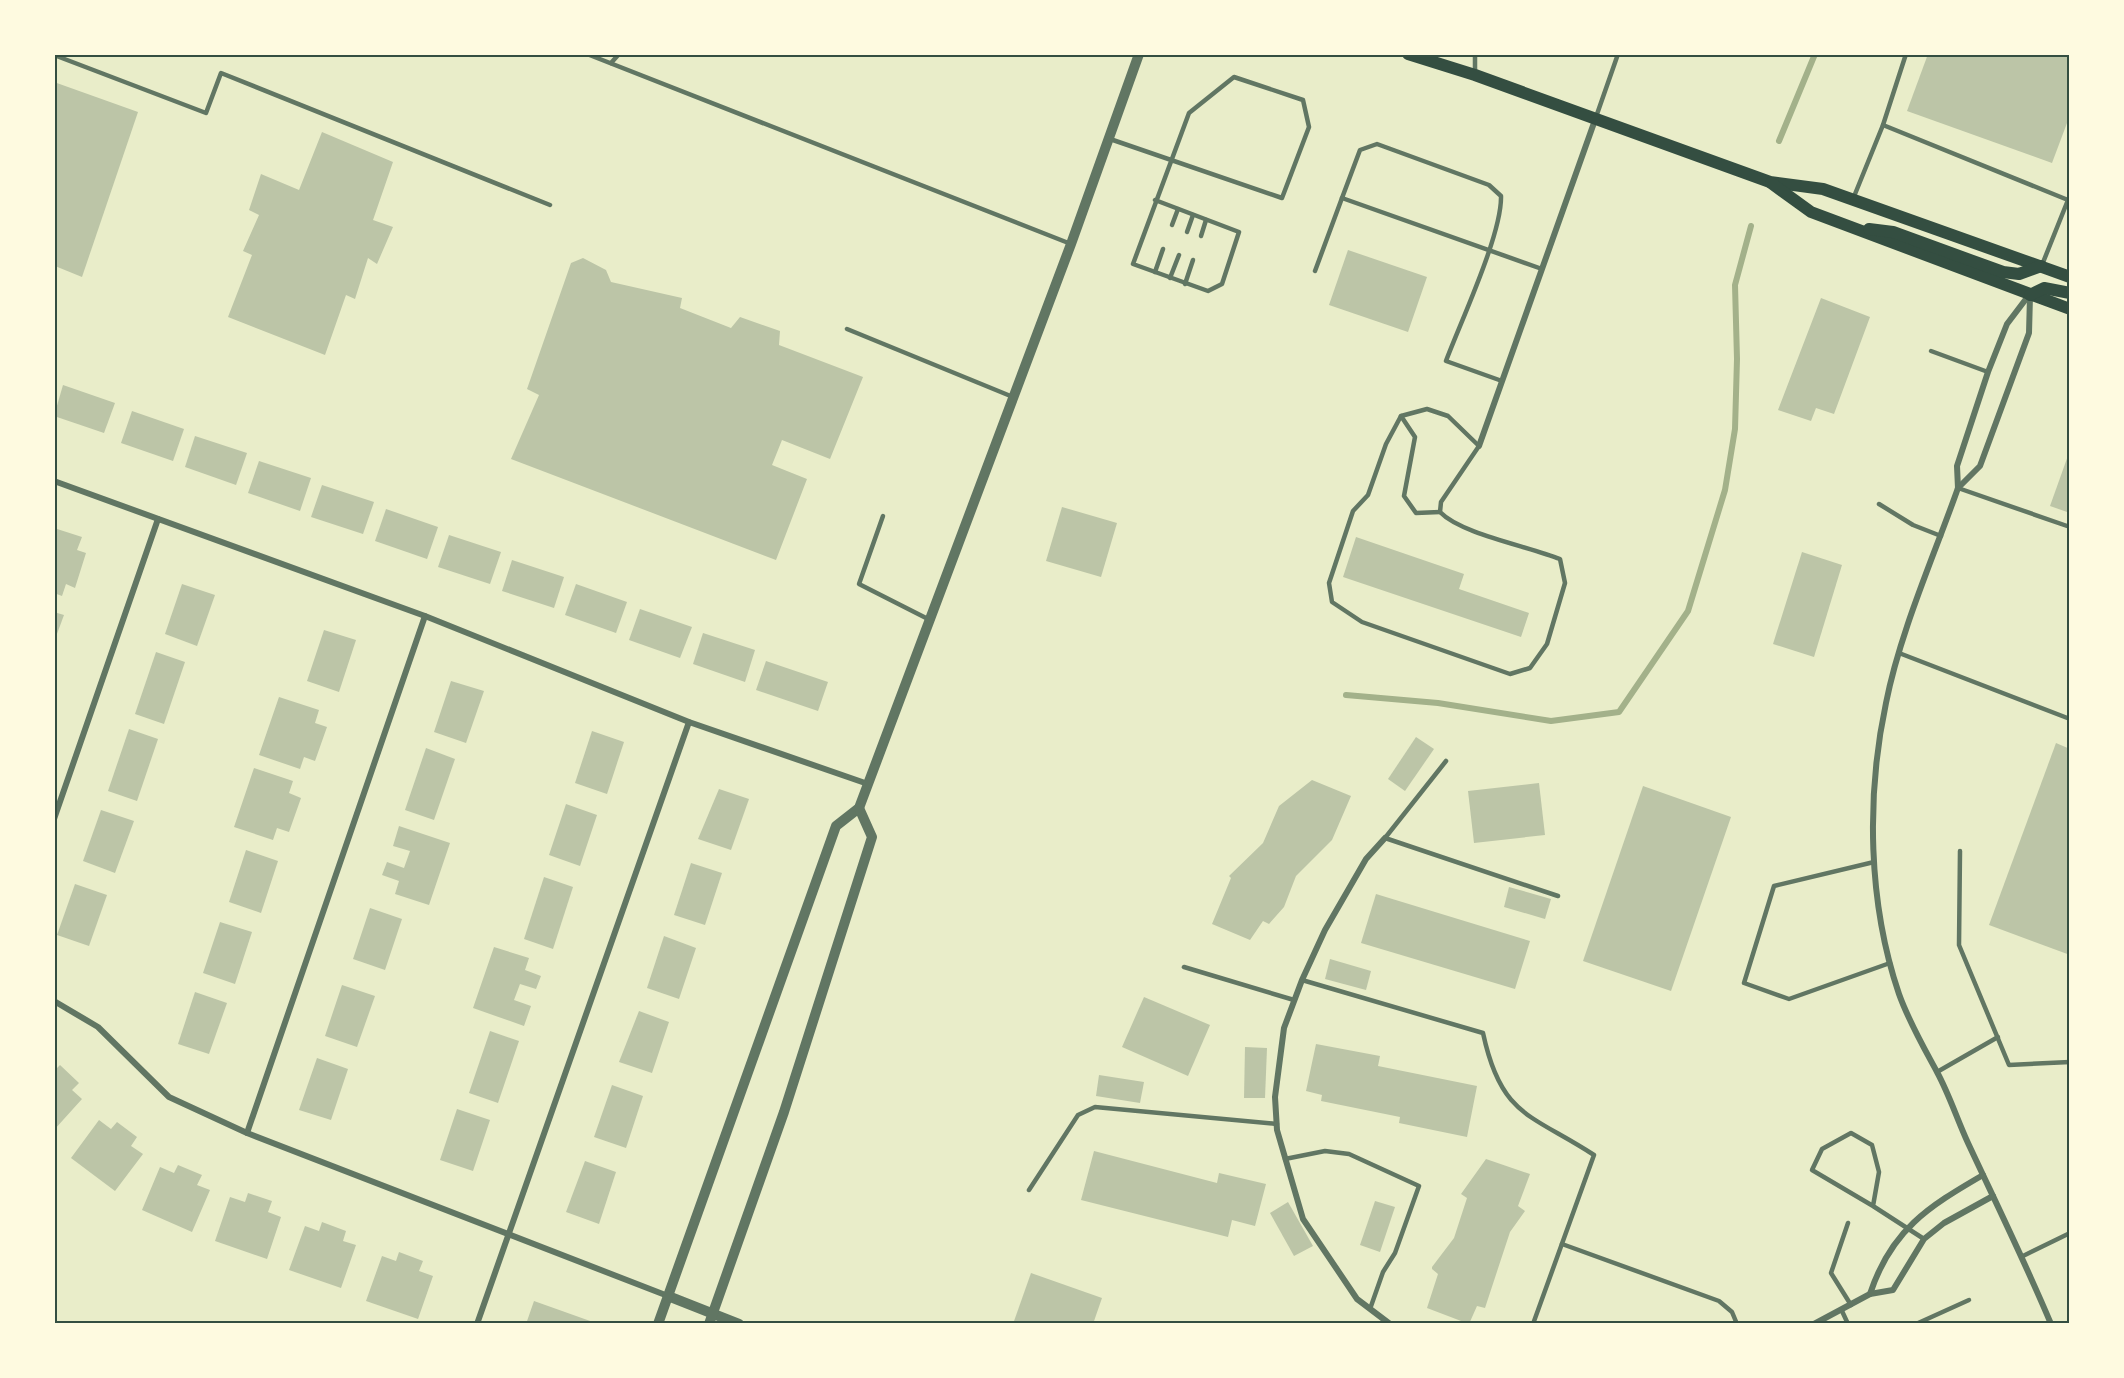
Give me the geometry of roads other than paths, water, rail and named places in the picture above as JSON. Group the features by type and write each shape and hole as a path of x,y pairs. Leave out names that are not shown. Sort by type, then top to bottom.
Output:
{"main road":[{"path":"1411,54 1770,182 1823,189 2070,277"},
{"path":"1770,182 1810,212 2070,309"},
{"path":"1850,227 1893,232 2003,272 2019,274 2041,266"},
{"path":"2030,295 2044,288 2070,293"}],"street":[{"path":"658,1324 836,826 859,808 1071,244 1139,54"},
{"path":"1479,446 1595,120"},
{"path":"2030,295 2007,324 1988,372 1957,466 1958,488 1899,653 1886,702 1877,753 1874,862 1890,963 1911,1025 1937,1072 1983,1175 2023,1256 2051,1324"},
{"path":"1958,488 1980,466 2029,333 2030,295"},
{"path":"54,481 425,616 688,722 868,784"},
{"path":"54,819 159,519"},
{"path":"247,1133 425,616"},
{"path":"477,1324 688,722"},
{"path":"711,1319 784,1112 873,837 859,808"},
{"path":"1385,838 1366,859 1325,930 1302,981 1284,1028 1275,1096 1277,1124 1303,1219 1357,1299 1390,1324"},
{"path":"54,1001 98,1027 170,1096 247,1133 668,1296 711,1319 739,1324"},
{"path":"1870,1294 1877,1273 1906,1227 1934,1203 1983,1175"},
{"path":"1814,1324 1870,1294 1893,1290 1924,1239 1944,1223 1993,1196"}],"lane":[{"path":"587,54 1071,244"},
{"path":"611,63 619,54"},
{"path":"1475,54 1475,75"},
{"path":"1595,120 1618,54"},
{"path":"1853,199 1883,125 1906,54"},
{"path":"54,55 206,113 221,73 550,205"},
{"path":"1109,138 1170,161 1282,198 1309,127 1303,100 1234,77 1189,113 1170,161 1155,200 1133,264 1208,291 1222,284 1239,232 1155,200"},
{"path":"1883,125 2069,197 2041,266"},
{"path":"1315,271 1360,150 1377,144 1490,186 1501,196 1501,210 1446,361 1502,381"},
{"path":"1342,198 1542,269"},
{"path":"1172,225 1178,208"},
{"path":"1187,232 1193,215"},
{"path":"1201,236 1206,220"},
{"path":"1155,272 1163,249"},
{"path":"1170,278 1179,255"},
{"path":"1185,284 1193,260"},
{"path":"847,329 1013,397"},
{"path":"1931,351 1988,372"},
{"path":"1401,416 1415,437 1404,496 1416,513 1440,512 1448,520 1478,533 1530,547 1560,559 1565,584 1546,644 1530,668 1510,674 1362,622 1332,602 1329,583 1353,511 1368,495 1386,444 1401,416 1427,409 1448,416 1479,446 1441,502 1440,512"},
{"path":"1958,488 2070,527"},
{"path":"1879,504 1912,525 1941,536"},
{"path":"883,516 859,584 930,620"},
{"path":"1899,653 2070,718"},
{"path":"1446,761 1385,838 1558,896"},
{"path":"1960,851 1959,945 2009,1065 2070,1062"},
{"path":"1874,862 1774,886 1744,983 1789,999 1890,963"},
{"path":"1184,967 1294,1000"},
{"path":"1302,981 1483,1033 1488,1059 1500,1086 1517,1109 1534,1122 1594,1155 1533,1324"},
{"path":"1937,1072 1998,1038"},
{"path":"1029,1190 1078,1115 1095,1107 1277,1124"},
{"path":"1873,1206 1879,1172 1872,1145 1851,1133 1822,1149 1812,1170 1924,1239"},
{"path":"1285,1159 1325,1151 1349,1154 1419,1186 1395,1253 1383,1272 1370,1309"},
{"path":"1848,1223 1831,1273 1851,1305"},
{"path":"2023,1256 2070,1233"},
{"path":"1562,1244 1719,1301 1732,1312 1737,1324"},
{"path":"1916,1324 1969,1300"},
{"path":"1842,1311 1848,1324"}],"waterway":[{"path":"1779,141 1815,54"},
{"path":"1346,695 1438,703 1551,721 1619,712 1688,611 1725,490 1735,429 1737,359 1735,285 1751,226"}]}
